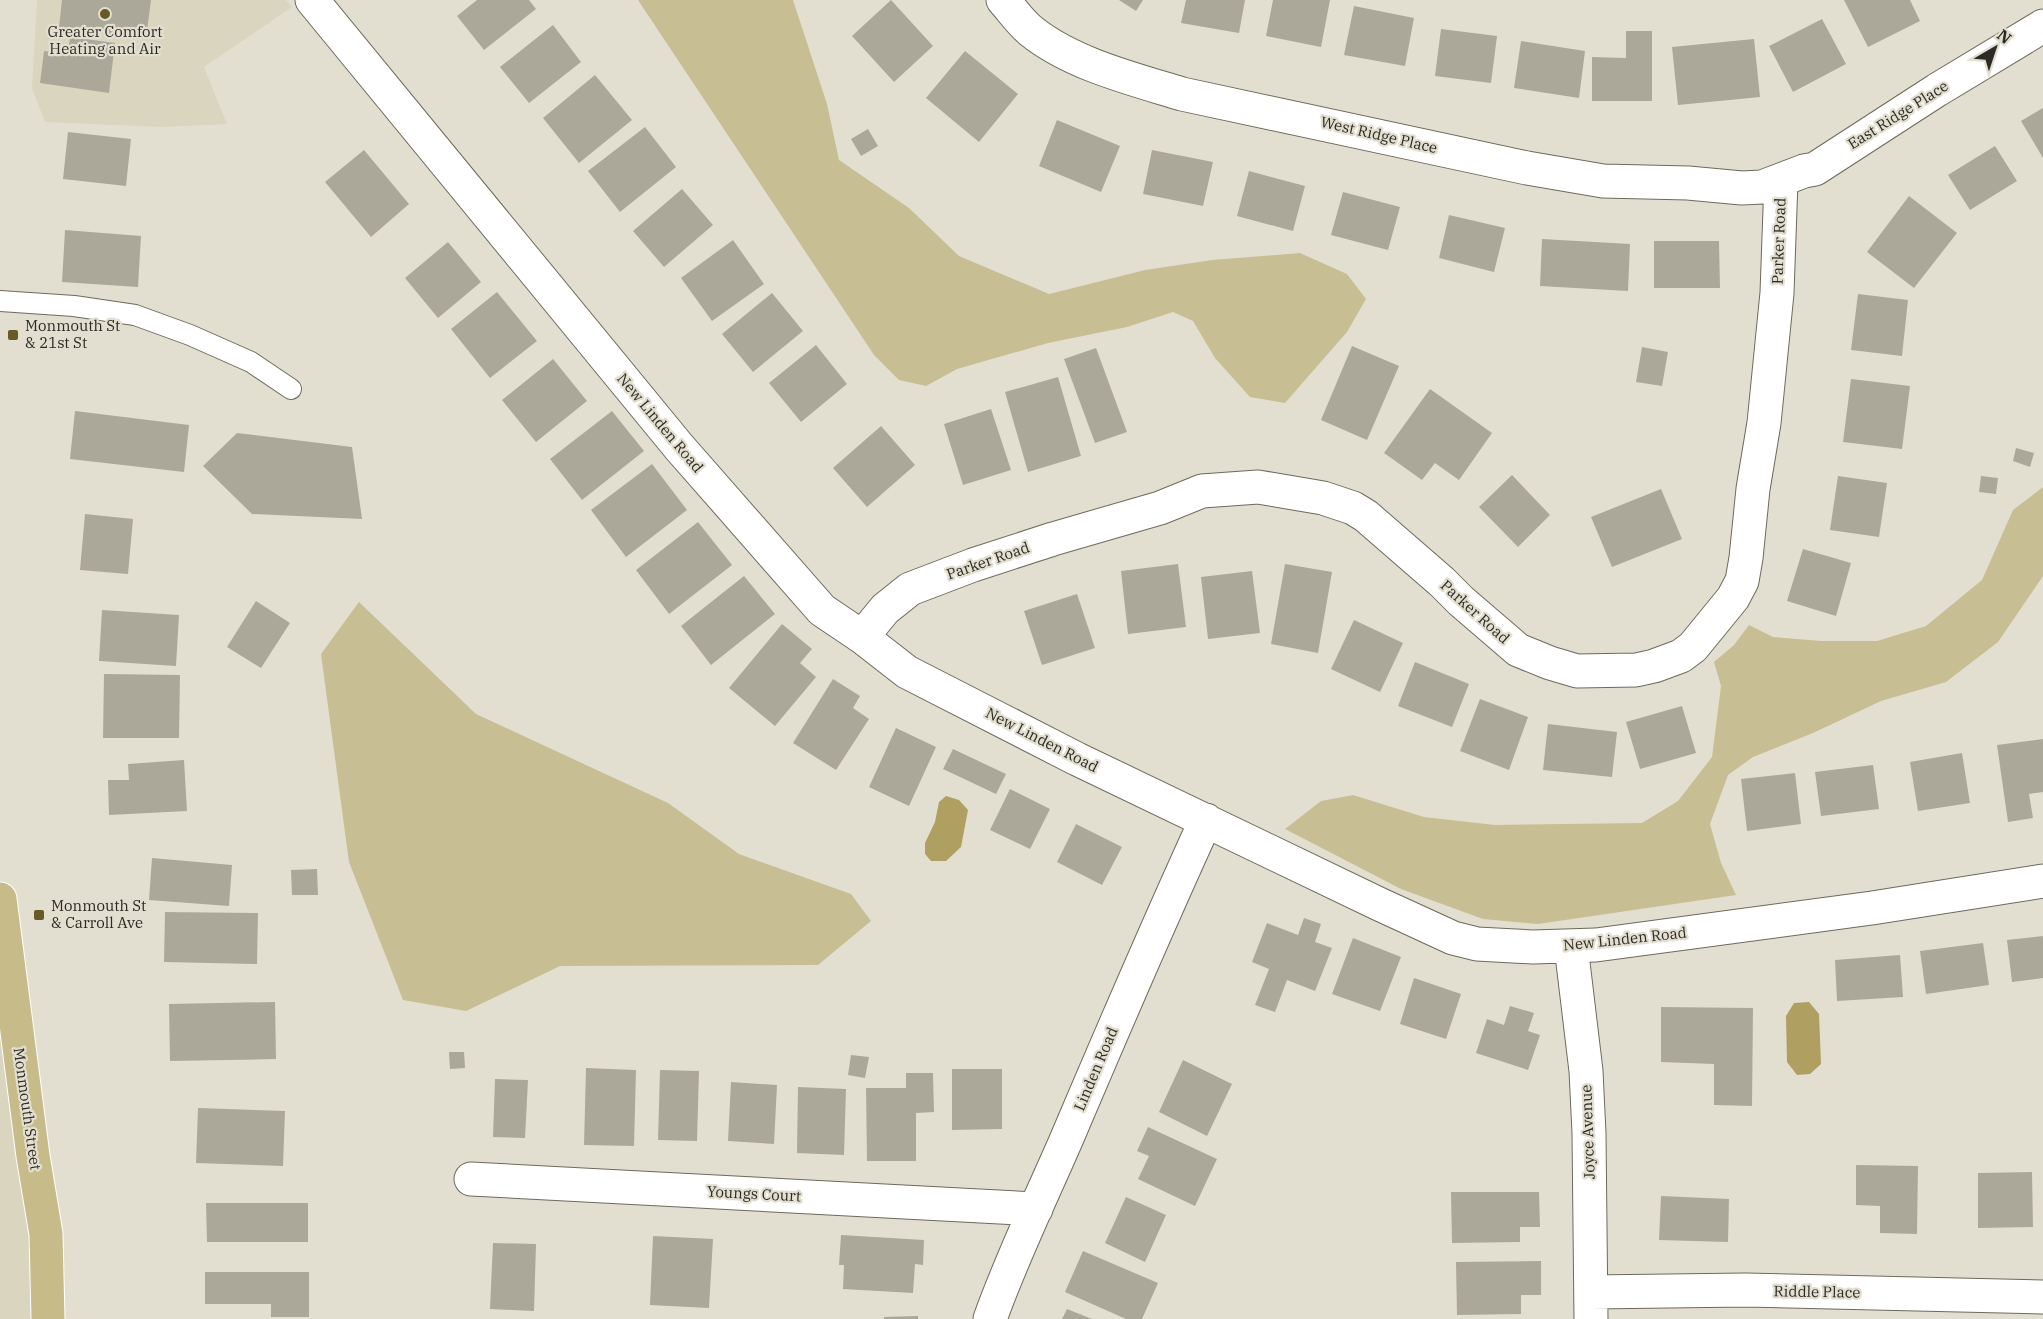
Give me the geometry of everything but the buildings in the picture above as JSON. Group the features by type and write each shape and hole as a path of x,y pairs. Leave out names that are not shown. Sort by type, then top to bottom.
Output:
{"main road":[{"name":"Monmouth Street","path":"0,899 31,1144 46,1234 48,1319"}],"street":[{"name":"New Linden Road","path":"312,0 679,447 822,610 907,672 1077,759 1378,904 1453,938 1477,944 1596,945 1872,908 2043,881"},
{"name":"West Ridge Place","path":"1003,0 1030,31 1065,53 1182,94 1527,168 1603,181 1688,183 1742,188 1762,187 1781,181"},
{"name":"East Ridge Place","path":"1781,181 1815,169 1937,90 2043,26"},
{"name":"Parker Road","path":"862,637 885,609 910,589 1053,539 1160,508 1202,491 1258,488 1323,498 1353,508 1366,516 1434,574 1461,601 1518,650 1550,663 1577,671 1636,670 1681,656 1693,647 1726,607 1742,581 1764,423 1777,293 1781,181"},
{"name":"Linden Road","path":"990,1319 1005,1276 1206,820"},
{"name":"Joyce Avenue","path":"1571,946 1586,1081 1589,1133 1591,1305"},
{"name":"Youngs Court","path":"471,1179 1036,1209"},
{"name":"Riddle Place","path":"1591,1305 1746,1290 2043,1297"}],"lane":[{"path":"0,301 74,306 135,315 190,335 251,362 291,389"}],"shaded area":[{"path":"37,0 286,0 292,7 204,67 227,124 163,127 45,122 32,88"},
{"path":"638,0 793,0 827,104 839,160 909,208 959,256 1049,294 1145,270 1212,260 1300,253 1347,274 1366,299 1347,332 1285,403 1250,397 1215,358 1193,321 1173,312 1127,327 1048,343 957,369 926,386 899,380 874,355"},
{"path":"2043,487 2043,576 1998,642 1946,682 1881,701 1813,733 1753,757 1728,775 1710,824 1721,863 1736,895 1538,924 1483,919 1401,889 1285,829 1321,801 1353,795 1424,817 1495,825 1642,823 1678,801 1712,757 1721,686 1714,662 1734,645 1749,625 1773,637 1822,641 1877,641 1926,626 1982,580 2013,510"},
{"path":"359,602 476,714 668,803 739,854 851,894 871,921 818,965 560,966 466,1011 403,1000 349,862 321,654"},
{"path":"946,796 959,800 968,810 961,847 946,861 931,861 925,854 925,843 935,822 939,802"},
{"path":"0,899 48,1319 0,1319"},
{"path":"1809,1002 1819,1014 1821,1064 1810,1074 1797,1075 1787,1062 1786,1016 1794,1003"}],"place":[{"name":"Greater Comfort Heating and Air","path":"105,14"},
{"name":"Monmouth St & 21st St","path":"13,335"},
{"name":"Monmouth St & Carroll Ave","path":"39,915"}]}
